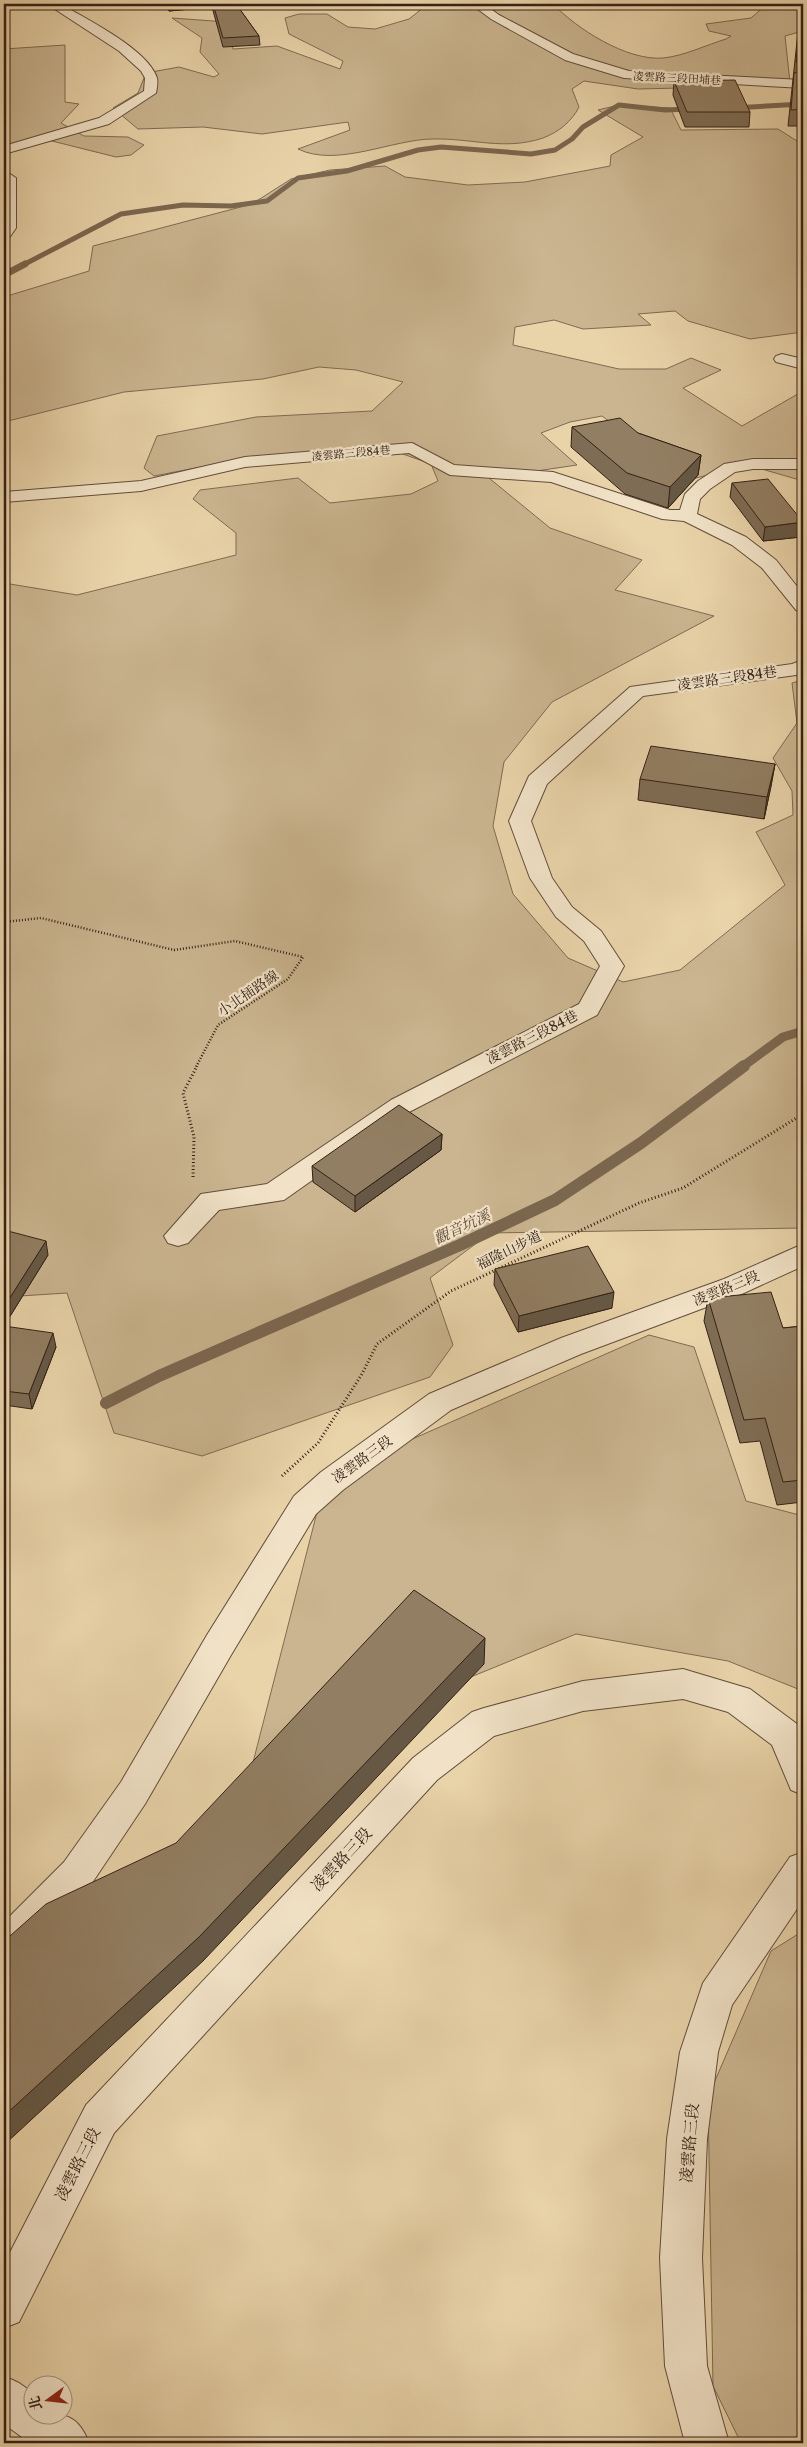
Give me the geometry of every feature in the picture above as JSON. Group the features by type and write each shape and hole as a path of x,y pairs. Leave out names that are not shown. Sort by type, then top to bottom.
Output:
{"street":[{"path":"4,150 104,121 150,93 152,77 145,66 106,36 52,4"},
{"name":"凌雲路三段田埔巷","path":"477,4 495,17 569,57 628,75 803,84"},
{"path":"4,174 9,178 9,228 4,235"},
{"path":"782,359 803,364"},
{"name":"凌雲路三段84巷","path":"4,497 141,486 245,462 412,448 450,470 553,477 668,515 688,516 739,541 769,564 803,606"},
{"path":"688,516 691,498 704,485 730,468 753,464 803,464"},
{"name":"凌雲路三段84巷","path":"178,1236 211,1201 274,1194 400,1106 588,1009 612,966 593,936 564,912 541,878 520,821 537,781 637,691 803,666"},
{"name":"凌雲路三段","path":"4,1945 20,1932 77,1874 133,1793 218,1645 305,1504 332,1481 440,1402 571,1346 734,1286 803,1254"},
{"name":"凌雲路三段","path":"4,2307 100,2119 425,1769 484,1723 583,1696 683,1684 738,1700 786,1735 803,1780"},
{"name":"凌雲路三段","path":"707,2443 686,2366 681,2258 687,2139 699,2052 716,1996 803,1869"},
{"path":"4,2398 67,2443"}],"path":[{"name":"小北插路線","path":"4,922 41,918 174,950 235,941 304,956 288,979 218,1025 183,1094 194,1137"},
{"name":"福隆山步道","path":"282,1476 318,1443 362,1374 377,1344 452,1291 630,1207 683,1188 803,1114"}],"shaded area":[{"path":"428,4 553,4 563,14 589,33 619,49 649,58 679,55 726,39 731,36 709,31 706,24 751,18 766,5 764,4 803,4 803,31 785,36 790,83 702,82 681,88 638,89 584,81 572,89 579,107 573,117 554,133 529,142 515,144 433,139 417,140 347,154 313,154 298,149 350,130 348,122 262,134 203,127 138,129 113,108 138,93 146,73 179,67 214,77 219,74 200,52 202,38 172,18 227,22 233,49 277,46 340,69 343,61 289,34 285,18 299,14 327,14 348,27 375,29 409,19"},
{"path":"65,45 65,102 79,104 61,123 84,136 128,137 144,145 131,155 116,157 48,140 4,149 4,49"},
{"path":"619,105 670,108 681,130 778,129 797,141 803,141 803,296 801,297 803,299 803,332 750,339 688,321 675,311 638,314 651,325 583,329 554,320 515,327 513,345 619,369 666,369 691,358 721,370 683,388 742,426 803,391 803,481 748,465 688,480 602,416 570,422 541,433 577,465 489,478 550,528 642,560 615,590 714,616 552,702 504,762 493,826 513,894 568,958 623,982 680,970 785,885 756,832 793,815 792,791 773,758 797,723 792,683 803,680 803,1228 490,1233 430,1278 453,1345 430,1377 202,1456 114,1433 67,1293 4,1297 4,583 77,595 236,555 236,533 193,499 200,490 298,478 330,503 411,494 438,481 431,464 400,453 211,465 154,476 144,468 157,436 256,417 372,411 403,382 356,370 319,367 263,379 124,392 4,422 4,297 89,271 93,246 252,204 291,179 330,170 385,166 405,177 468,185 525,182 610,166 611,155 643,137 598,110"},
{"path":"649,1335 694,1347 746,1501 803,1516 803,1691 728,1661 576,1634 439,1690 214,1915 326,1477"},
{"path":"803,1931 803,2443 741,2443 713,2386 708,2097 771,1951"}],"building":[{"path":"213,4 236,4 259,36 223,38"},
{"path":"801,4 803,4 803,62 796,62"},
{"path":"803,72 803,109 791,110 794,73"},
{"path":"735,80 750,112 687,112 674,81"},
{"path":"620,418 638,433 701,455 670,487 627,473 572,427"},
{"path":"768,479 803,522 765,527 732,483"},
{"path":"651,746 775,764 767,797 640,779"},
{"path":"399,1105 442,1134 355,1196 312,1166"},
{"path":"4,1230 46,1241 4,1307"},
{"path":"588,1246 614,1292 519,1316 495,1269"},
{"path":"771,1292 783,1328 803,1326 803,1480 783,1482 765,1418 744,1420 708,1298"},
{"path":"4,1326 53,1333 29,1394 4,1391"},
{"path":"414,1590 485,1638 199,1937 4,2116 4,1939 10,1936 46,1904 176,1843"}],"waterway":[{"path":"733,108 803,104"},
{"path":"23,265 121,214 183,205 231,206 267,201 298,178 347,171 418,150 441,147 531,154 555,150 572,139 583,127 619,105 665,110 692,109"},
{"path":"4,275 25,264"},
{"name":"觀音坑溪","path":"742,1067 783,1037 803,1031"},
{"name":"觀音坑溪","path":"106,1403 159,1376 460,1245 555,1200 641,1143 744,1066"}]}
